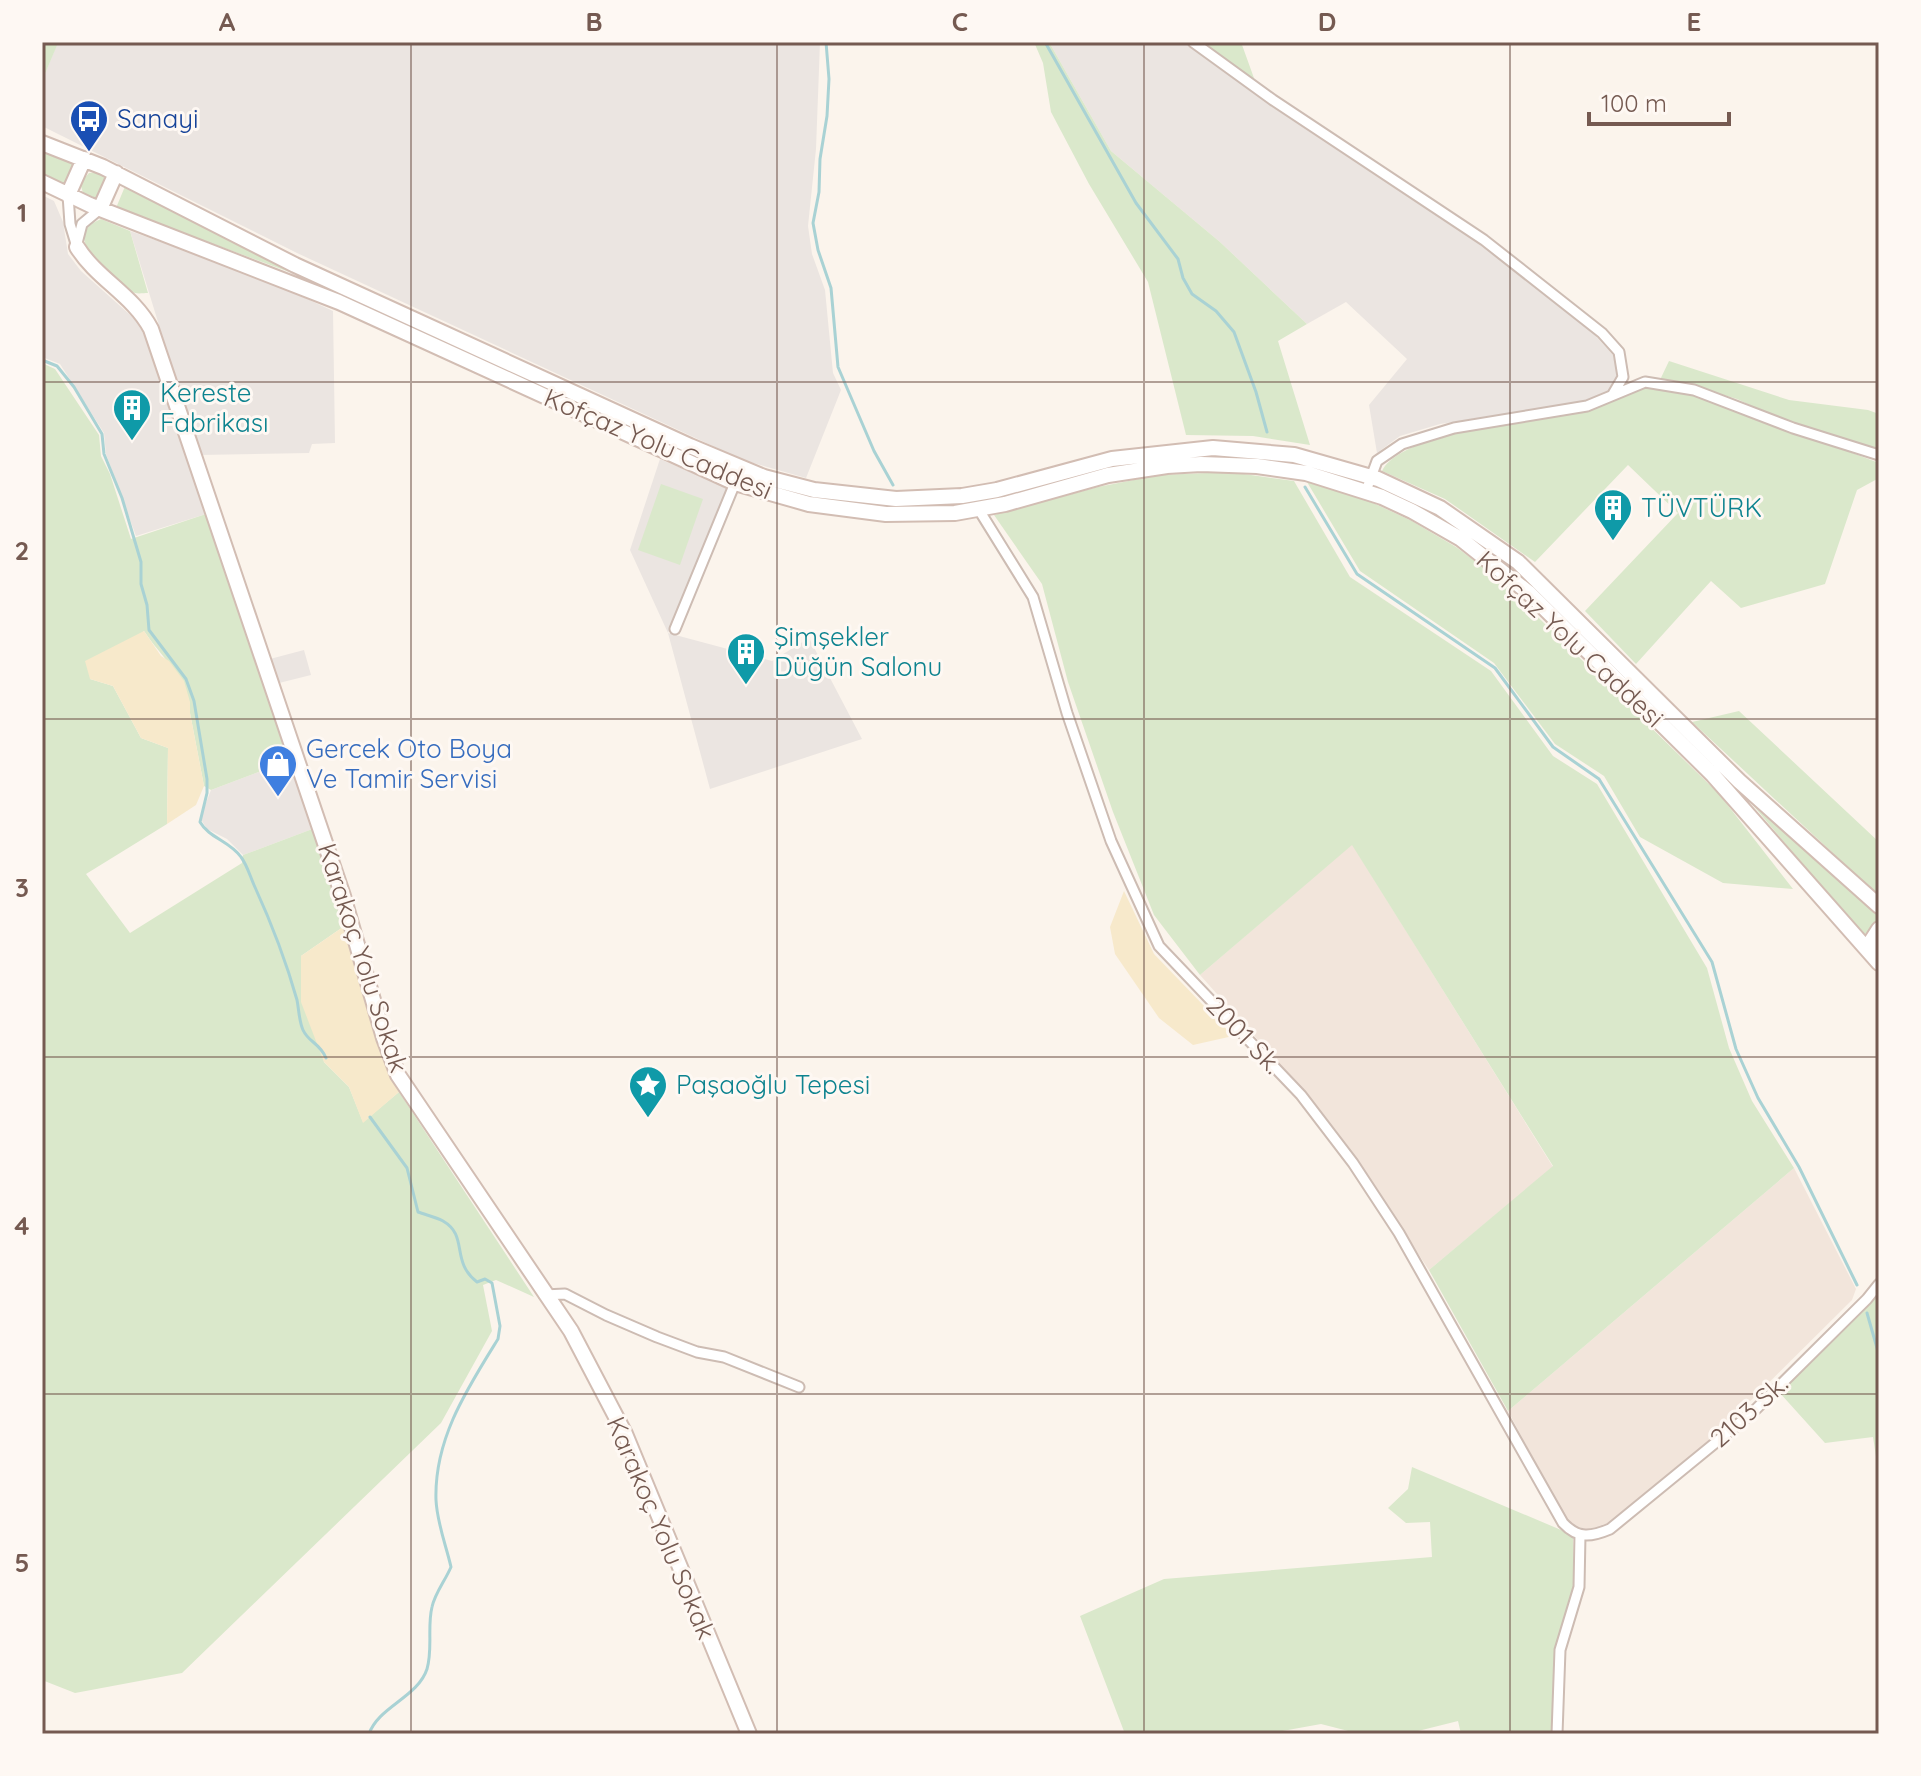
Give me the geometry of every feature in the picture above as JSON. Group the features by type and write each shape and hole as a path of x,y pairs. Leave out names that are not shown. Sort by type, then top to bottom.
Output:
{"main road":[{"name":"Kofçaz Yolu Caddesi","path":"42,143 110,170 295,265 764,477 814,490 891,499 962,496 997,490 1112,459 1213,448 1294,455 1440,508 1518,562 1739,781 1879,906"},
{"path":"68,195 84,159"},
{"path":"95,207 110,170"},
{"name":"Kofçaz Yolu Caddesi","path":"42,182 95,207 328,297 735,483 787,499 859,513 905,515 979,510 1108,475 1201,464 1285,469 1368,484 1438,525 1523,587 1713,775 1876,959"},
{"name":"Karakoç Yolu Sokak","path":"77,247 92,269 141,312 151,329 338,880 384,1038 398,1075 571,1331 625,1434 749,1734"},
{"path":"1876,959 1870,943 1879,929"}],"street":[{"path":"1193,42 1273,100 1484,240 1602,333 1619,352 1623,377 1613,394"},
{"name":"Karakoç Yolu Sokak","path":"68,195 70,224 77,247"},
{"path":"77,247 78,230 95,207"},
{"path":"1368,484 1377,461 1402,444 1454,428 1587,406 1645,382 1694,390 1793,428 1879,455"},
{"path":"675,629 735,483"},
{"name":"2001 Sk.","path":"979,510 1033,597 1067,713 1111,841 1159,946 1301,1095 1353,1163 1399,1233 1563,1523 1576,1534"},
{"name":"2103 Sk.","path":"1576,1534 1595,1535 1610,1529 1753,1412 1879,1284"},
{"path":"544,1295 565,1294 657,1337 697,1352 724,1357 799,1387"},
{"path":"1557,1734 1560,1650 1579,1587 1576,1534"}],"shaded area":[{"path":"58,42 820,42 816,149 808,226 812,254 825,290 833,373 841,390 806,478 743,460 297,253 42,126 42,81"},
{"path":"1049,42 1186,42 1280,109 1483,244 1592,332 1613,355 1618,377 1608,393 1587,401 1440,424 1400,436 1377,453 1369,405 1407,359 1346,302 1307,324 1220,242 1111,151"},
{"path":"42,195 54,201 63,222 68,254 81,271 138,322 206,514 136,536 106,454 104,433 60,364 42,357"},
{"path":"130,231 258,276 333,311 335,443 312,444 309,453 199,455"},
{"path":"660,459 727,488 668,633 630,550"},
{"path":"668,633 772,661 809,638 862,739 710,789"},
{"path":"304,650 311,675 279,683 270,659"},
{"path":"290,760 315,828 243,855 227,839 207,829 202,813 211,790"},
{"path":"1352,844 1553,1167 1429,1270 1310,1098 1200,975"},
{"path":"1794,1168 1856,1289 1852,1300 1713,1438 1606,1526 1590,1531 1567,1522 1508,1411"}],"green space":[{"path":"42,42 58,43 42,81"},
{"path":"1034,42 1049,42 1111,151 1220,242 1307,324 1278,341 1310,445 1253,436 1186,435 1148,282 1089,184 1051,112 1043,63"},
{"path":"1200,42 1241,42 1255,81"},
{"path":"42,151 73,163 63,187 42,176"},
{"path":"99,172 107,178 96,200 84,196 80,183 89,173"},
{"path":"126,184 292,273 116,208"},
{"path":"101,219 130,231 148,293 135,293 127,288 87,248 85,232"},
{"path":"1669,361 1789,400 1879,414 1879,451 1793,425 1737,399 1697,387 1659,382"},
{"path":"42,363 55,369 99,435 101,456 131,539 206,514 290,760 211,790 204,786 185,690 144,631 90,679 113,686 141,738 168,748 167,824 86,874 130,933 242,863 243,855 315,828 343,927 301,956 324,1062 349,1087 363,1122 399,1092 534,1297 496,1280 483,1285 492,1331 441,1423 182,1673 75,1693 42,1680"},
{"path":"1645,386 1693,393 1879,463 1879,478 1857,490 1825,584 1741,608 1711,581 1636,664 1585,611 1678,513 1628,465 1535,562 1445,499 1382,471 1395,457 1444,436 1587,409"},
{"path":"1230,472 1294,481 1350,577 1491,671 1553,756 1597,784 1707,968 1729,1048 1752,1101 1794,1168 1508,1411 1429,1270 1553,1166 1352,845 1200,975 1154,915 1113,812 1068,682 1042,584 994,515 1098,487 1159,475"},
{"path":"1307,482 1371,502 1410,520 1456,547 1499,579 1719,794 1793,889 1723,883 1640,837 1604,776 1555,744 1494,663 1360,571"},
{"path":"661,484 703,499 680,565 638,550"},
{"path":"1739,711 1879,842 1879,896 1692,722"},
{"path":"1741,791 1879,915 1879,920 1863,936"},
{"path":"1879,1293 1879,1476 1873,1437 1825,1443 1779,1392"},
{"path":"1412,1467 1573,1535 1574,1587 1555,1650 1552,1734 1461,1734 1458,1721 1406,1734 1360,1734 1321,1724 1266,1734 1125,1734 1080,1616 1164,1579 1432,1557 1430,1522 1406,1523 1388,1508 1408,1489"}],"sand":[{"path":"144,631 184,681 204,786 196,805 167,824 168,748 141,738 113,686 90,679 85,661"},
{"path":"1124,891 1154,954 1233,1036 1193,1045 1159,1018 1115,954 1110,927"},
{"path":"343,927 376,1041 399,1092 363,1123 349,1087 324,1062 301,1002 301,956"}],"waterway":[{"path":"826,42 829,79 827,116 813,223 831,288 838,367 874,451 893,485"},
{"path":"1045,42 1136,203 1178,259 1183,278 1192,294 1216,311 1234,332 1267,432"},
{"path":"42,360 57,366 74,387 102,434 104,454 122,498 141,562 141,584 149,630 186,679 194,701 207,779 200,822 245,863 283,956 303,1030 326,1058"},
{"path":"1305,487 1357,574 1495,668 1553,747 1599,779 1712,962 1736,1049 1758,1098 1799,1167 1857,1285"},
{"path":"369,1734 381,1716 415,1687 427,1669 432,1607 451,1567 436,1500 440,1456 455,1415 498,1339 500,1326 492,1283 485,1279 477,1282 469,1274 451,1227 418,1212 407,1168 370,1117"},
{"path":"1867,1313 1879,1355"}],"place":[{"name":"Sanayi","path":"89,153"},
{"name":"Kereste Fabrikası","path":"132,442"},
{"name":"TÜVTÜRK","path":"1613,542"},
{"name":"Şimşekler Düğün Salonu","path":"746,686"},
{"name":"Gercek Oto Boya Ve Tamir Servisi","path":"278,798"},
{"name":"Paşaoğlu Tepesi","path":"648,1119"}]}
